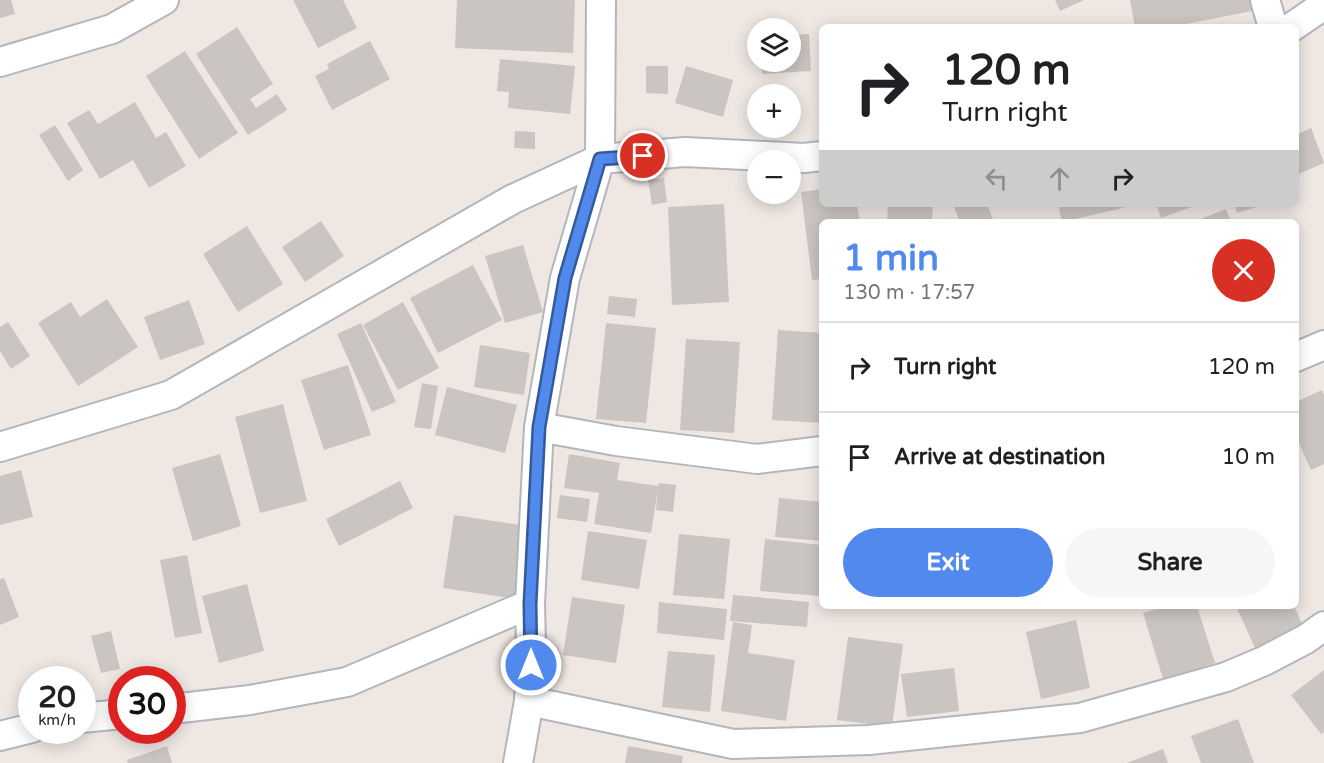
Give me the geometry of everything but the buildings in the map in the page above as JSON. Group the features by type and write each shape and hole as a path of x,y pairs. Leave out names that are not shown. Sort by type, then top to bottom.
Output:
{"street":[{"path":"0,62 112,29 164,0"},
{"path":"518,763 529,701 530,604 539,427 565,278 600,159 601,0"},
{"path":"1265,0 1272,24"},
{"path":"1296,24 1324,5"},
{"path":"0,447 171,395 513,199 600,159 685,152 804,158 819,156"},
{"path":"1299,356 1324,345"},
{"path":"539,427 616,441 757,459 819,451"},
{"path":"186,707 250,700 347,682 530,604"},
{"path":"529,701 733,744 869,740 1080,718 1226,677 1264,661 1306,639 1324,626"},
{"path":"0,735 18,731"}],"route":[{"path":"531,665 530,604 539,427 565,278 600,159 643,156"}]}
